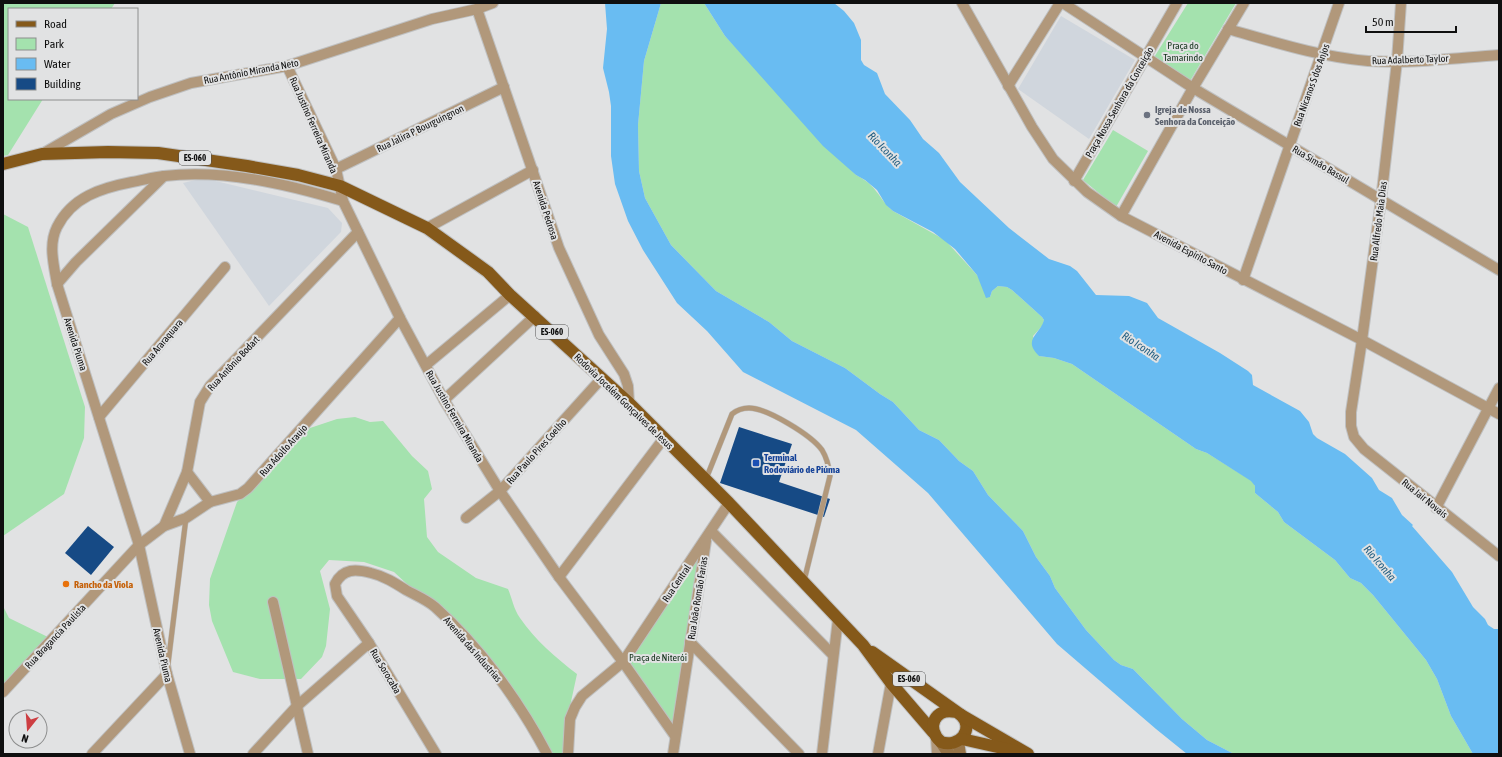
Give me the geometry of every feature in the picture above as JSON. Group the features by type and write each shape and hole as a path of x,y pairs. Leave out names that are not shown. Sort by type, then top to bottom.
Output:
{"main road":[{"name":"Rodovia Jocelém Gonçalves de Jesus","path":"3,164 42,154 108,152 158,153 298,175 340,186 427,228 488,272 510,295 535,316 664,438 729,503 863,645 891,683 937,737"},
{"name":"Rodovia Jocelém Gonçalves de Jesus","path":"863,645 958,714 1027,754"},
{"path":"949,754 937,737 933,723 936,718 945,712 958,714 966,723 966,729 960,745"},
{"name":"ES-060","path":"937,737 952,744 960,745"},
{"name":"Rodovia Jocelém Gonçalves de Jesus","path":"960,745 1027,754"}],"street":[{"name":"Rua Antônio Miranda Neto","path":"42,154 111,114 150,97 191,83 287,66 432,19 477,9 493,3"},
{"name":"Avenida Espírito Santo","path":"962,3 1008,86 1053,159 1074,181 1103,204 1121,216 1362,340 1499,414"},
{"path":"1008,86 1061,3"},
{"name":"Rua Simão Bassul","path":"1061,3 1193,88 1499,270"},
{"name":"Praça Nossa Senhora da Conceição","path":"1074,181 1177,3"},
{"path":"1121,216 1193,88 1244,3"},
{"name":"Rua Nicanos S dos Anjos","path":"1243,280 1288,145 1323,54 1339,3"},
{"name":"Rua Alfredo Maia Dias","path":"1354,437 1351,426 1351,412 1381,200 1397,61 1401,3"},
{"name":"Avenida Pedrosa","path":"477,9 559,248 599,335 624,374 628,386 629,404"},
{"name":"Rua Adalberto Taylor","path":"1228,29 1323,54 1354,59 1397,61 1499,55"},
{"name":"Rua Justino Ferreira Miranda","path":"287,66 336,169 343,201 400,318 444,400 500,491 559,577 623,662 675,736"},
{"name":"Rua Jalira P Bourguingnon","path":"336,169 504,87"},
{"path":"427,228 533,170"},
{"name":"Avenida Piuma","path":"190,754 167,674 139,545 57,284 52,252 54,237 57,227 75,203 91,193 118,185 165,176 197,174 248,179 316,193 343,201"},
{"path":"57,284 76,262 165,176"},
{"name":"Rua Antônio Bodart","path":"164,526 187,472 200,402 210,386 358,232"},
{"name":"Rua Araraquara","path":"99,416 224,267"},
{"path":"426,365 510,295"},
{"path":"444,400 535,316"},
{"name":"Rua Adolfo Araujo","path":"139,545 164,526 186,518 210,502 240,494 248,488 400,318"},
{"name":"Rua Paulo Pires Coelho","path":"466,518 500,491 601,379"},
{"path":"1436,508 1499,388"},
{"name":"Rua Jair Novais","path":"1354,437 1364,449 1436,508 1499,556"},
{"path":"559,577 664,438"},
{"path":"187,472 210,502"},
{"name":"Rua Central","path":"568,754 567,741 570,719 582,696 623,662 729,503"},
{"path":"709,534 833,655"},
{"name":"Rua João Romão Farias","path":"673,754 690,642 709,534"},
{"name":"Rua Bragancia Paulista","path":"3,692 139,545"},
{"name":"Avenida das Industrias","path":"334,588 341,574 357,569 376,574 390,580 433,606 459,630 503,683 531,724 547,754"},
{"name":"Rua Sorocaba","path":"334,588 348,614 369,643 436,754"},
{"path":"273,602 308,754"},
{"path":"822,754 838,619"},
{"path":"690,642 799,754"},
{"path":"253,754 297,706 369,643"},
{"path":"92,754 167,674"},
{"path":"878,754 891,683"},
{"path":"937,737 937,754"}],"lane":[{"path":"705,480 732,414 736,411 751,408 796,428 810,437 822,450 828,461 830,476 803,583"},
{"path":"167,674 186,518"}],"shaded area":[{"path":"1061,16 1135,60 1089,139 1018,89"},
{"path":"203,178 328,208 342,223 341,232 269,306 183,183"}],"green space":[{"path":"3,3 115,3 112,8 8,8 8,100 42,100 8,155 3,156"},
{"path":"661,3 704,3 725,36 856,175 869,183 893,211 945,240 977,275 990,297 992,291 998,286 1007,287 1042,317 1044,320 1043,325 1033,336 1039,356 1054,358 1072,364 1196,449 1207,453 1252,481 1255,486 1255,493 1278,512 1284,522 1335,560 1350,578 1361,583 1373,595 1426,660 1437,679 1451,716 1473,754 1234,754 1207,740 1182,719 1133,669 1121,665 1114,660 1086,630 1055,588 1050,576 1036,557 1023,531 988,495 973,471 959,461 939,440 919,430 893,402 845,368 792,341 769,322 716,291 671,245 645,198 639,171 638,125 644,61"},
{"name":"Praça do Tamarindo","path":"1188,3 1236,3 1190,81 1153,59"},
{"path":"1113,130 1148,151 1116,207 1083,180"},
{"path":"3,214 28,227 85,407 84,438 64,494 3,536"},
{"path":"355,417 370,422 383,421 412,456 428,471 432,489 424,499 427,537 438,552 476,578 508,589 516,611 532,634 561,662 577,674 566,725 567,754 550,754 545,750 512,707 485,661 451,625 394,572 364,562 329,560 320,571 330,609 326,646 322,657 301,679 260,679 233,672 212,621 209,605 210,579 237,502 310,428 337,419"},
{"name":"Praça de Niterói","path":"706,529 675,734 623,657"},
{"path":"3,606 9,618 52,639 3,696"}],"water":[{"path":"605,3 661,3 644,61 638,125 639,171 645,198 671,245 716,291 769,322 792,341 845,368 893,402 919,430 939,440 959,461 973,471 988,495 1023,531 1036,557 1050,576 1055,588 1086,630 1114,660 1121,665 1133,669 1182,719 1207,740 1234,754 1187,754 1156,729 1057,644 928,493 856,430 743,372 707,331 677,303 643,250 628,221 615,184 611,156 611,106 603,68 607,29"},
{"name":"Rio Iconha","path":"704,3 834,3 844,11 854,23 861,40 861,60 864,65 877,73 885,94 910,120 923,139 939,153 960,182 1009,228 1049,259 1070,266 1077,271 1096,295 1129,296 1147,303 1158,318 1220,353 1248,371 1252,375 1253,385 1300,411 1309,422 1313,434 1317,438 1345,454 1372,478 1379,490 1392,498 1402,515 1413,525 1412,526 1452,572 1473,607 1485,619 1488,625 1494,629 1499,629 1499,754 1473,754 1451,716 1437,679 1426,660 1373,595 1361,583 1350,578 1335,560 1284,522 1278,512 1255,493 1255,486 1251,481 1207,453 1196,449 1072,364 1054,358 1039,356 1034,350 1032,341 1042,325 1044,320 1042,317 1007,287 998,286 992,291 990,297 986,298 977,275 955,249 933,232 893,211 886,205 877,190 856,175 823,146 725,36"}],"building":[{"name":"Terminal Rodoviário de Piúma","path":"739,427 792,444 779,482 830,499 824,517 720,483"},
{"path":"88,526 114,547 91,575 65,553"}],"place":[{"name":"Igreja de Nossa Senhora da Conceição","path":"1147,115"},
{"name":"Terminal Rodoviário de Piúma","path":"756,463"},
{"name":"Rancho da Viola","path":"66,584"}]}
